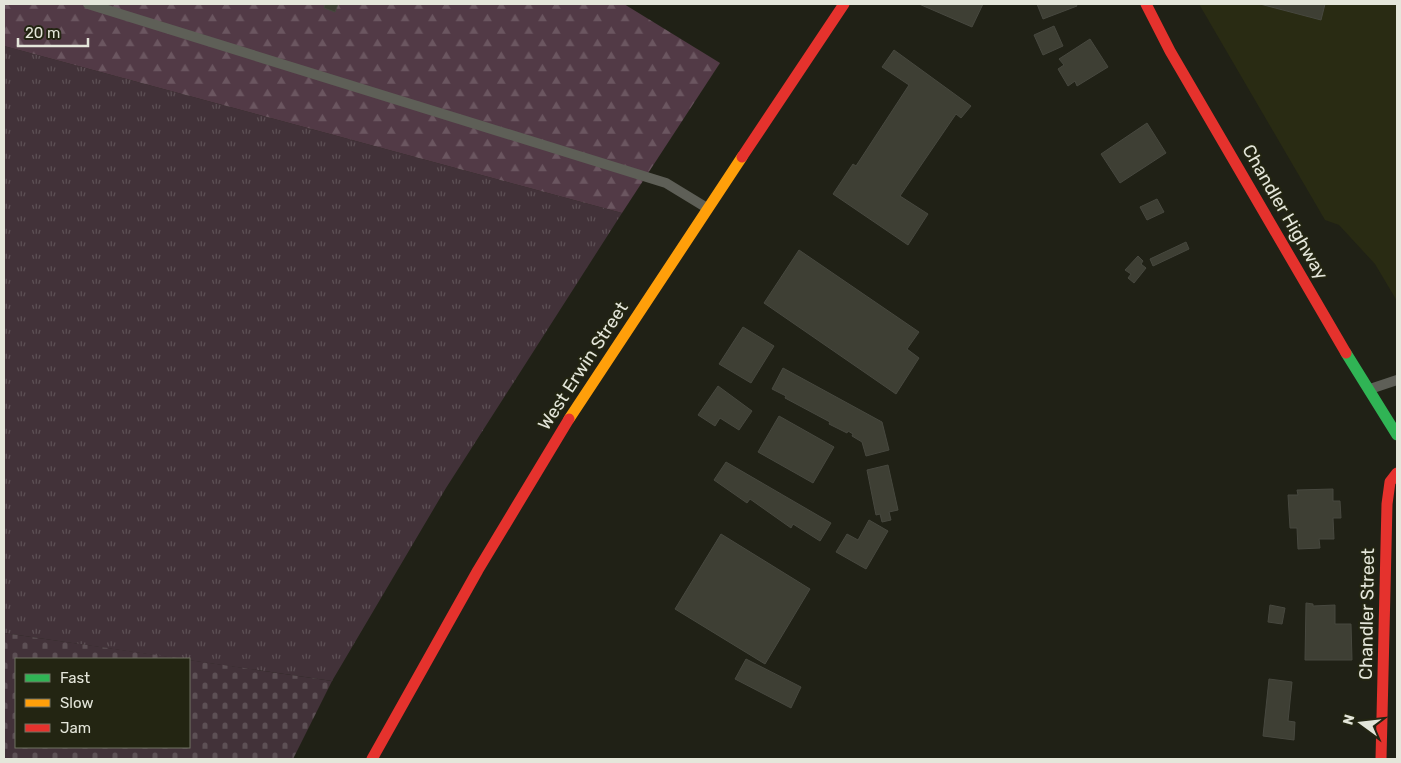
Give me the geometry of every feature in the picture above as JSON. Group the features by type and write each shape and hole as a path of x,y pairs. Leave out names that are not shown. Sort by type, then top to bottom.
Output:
{"main road":[{"name":"West Erwin Street","path":"372,759 466,588 591,384 844,4"},
{"name":"Chandler Highway","path":"1146,4 1170,51 1368,390 1397,435"},
{"name":"Chandler Street","path":"1381,759 1386,504 1390,482 1397,473"}],"lane":[{"path":"88,4 666,183 708,209"},
{"path":"1368,390 1397,380"}],"shaded area":[{"path":"1199,4 1397,4 1397,301 1375,264 1339,225 1325,220"}],"green space":[{"path":"4,4 624,4 720,63 622,213 4,46"},
{"path":"4,46 622,213 446,488 332,681 190,660 190,658 175,658 4,633"},
{"path":"4,633 177,658 15,658 15,748 190,748 190,660 332,681 293,759 4,759"}],"building":[{"path":"325,4 338,4 335,12 324,8"},
{"path":"919,4 983,4 972,27"},
{"path":"1037,4 1076,4 1077,6 1043,19"},
{"path":"1260,4 1325,4 1321,20"},
{"path":"1054,26 1063,46 1043,55 1034,35"},
{"path":"1090,39 1108,67 1077,86 1075,81 1068,86 1058,69 1064,65 1059,59"},
{"path":"894,50 971,106 961,118 956,114 900,196 928,214 908,245 833,194 853,164 856,166 909,85 882,67"},
{"path":"1147,123 1166,153 1120,183 1101,154"},
{"path":"1157,199 1164,212 1147,220 1140,207"},
{"path":"1186,242 1189,249 1153,266 1150,259"},
{"path":"799,250 919,332 907,349 919,358 896,394 764,303"},
{"path":"1138,256 1143,261 1141,264 1146,268 1134,283 1128,278 1131,274 1125,270"},
{"path":"743,327 774,346 751,383 719,364"},
{"path":"783,368 882,422 889,450 866,456 862,442 852,436 853,434 829,424 830,422 772,389"},
{"path":"718,386 752,411 739,430 720,418 715,426 698,415"},
{"path":"779,416 834,447 813,483 758,452"},
{"path":"726,462 831,523 820,541 793,524 791,528 750,499 747,503 714,480"},
{"path":"888,465 898,510 889,512 891,520 882,522 880,514 876,515 867,470"},
{"path":"1333,489 1333,501 1340,501 1341,518 1333,518 1334,539 1319,539 1320,548 1298,549 1297,528 1290,528 1288,495 1298,495 1297,490"},
{"path":"869,520 888,531 866,569 836,552 847,534 858,540"},
{"path":"721,534 810,589 765,664 675,609"},
{"path":"1306,603 1313,604 1313,606 1335,605 1335,624 1351,624 1352,660 1305,660"},
{"path":"1270,605 1285,608 1282,624 1268,622"},
{"path":"746,659 801,687 791,708 735,679"},
{"path":"1269,679 1292,682 1288,721 1295,722 1294,740 1263,736"}],"traffic: fast":[{"path":"1346,353 1397,435"}],"traffic: slow":[{"path":"569,419 742,157"}],"traffic: jam":[{"path":"742,157 844,4"},
{"path":"1146,4 1170,51 1346,353"},
{"path":"372,759 478,570 569,419"},
{"path":"1381,759 1387,504 1390,482 1397,473"}]}
